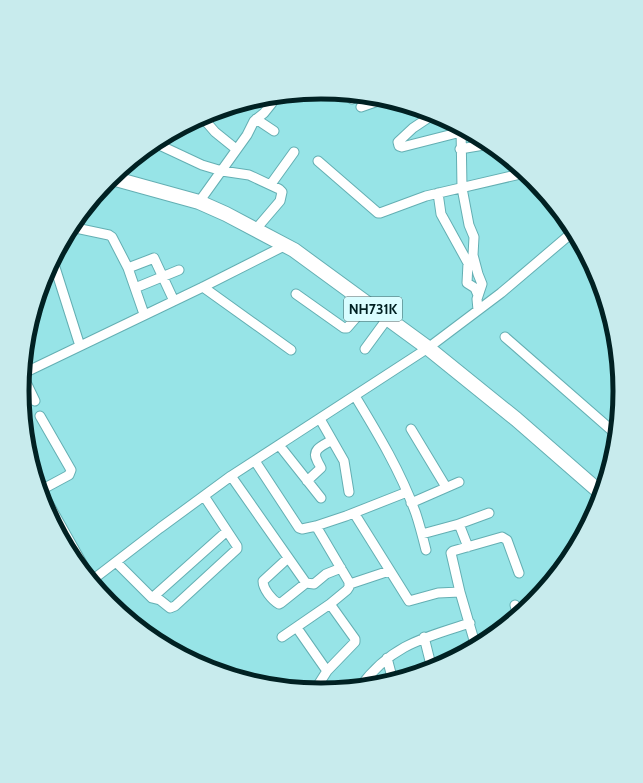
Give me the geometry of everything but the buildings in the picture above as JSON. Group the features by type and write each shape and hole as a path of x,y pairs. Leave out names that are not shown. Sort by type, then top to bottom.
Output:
{"highway":[{"name":"NH731K","path":"120,180 199,202 226,214 286,245 428,348 516,419 597,489"}],"street":[{"path":"199,202 247,135 256,119 264,113 271,104"},
{"path":"361,107 371,104"},
{"path":"256,119 274,131"},
{"path":"427,119 408,132 398,142 399,146 402,147 456,132"},
{"path":"208,122 215,132 236,149"},
{"path":"461,134 462,188 474,238 473,255 482,284 477,301 478,310"},
{"path":"162,146 222,171 249,175 279,189 282,192 280,201 256,229"},
{"path":"460,149 480,146"},
{"path":"271,184 294,152"},
{"path":"318,161 378,213 417,198 517,175"},
{"path":"438,193 441,214 468,262 467,282 475,288 478,295"},
{"path":"78,228 112,237 128,268 144,314"},
{"path":"96,578 231,476 428,348 510,286 569,235"},
{"path":"30,370 144,314 203,287 286,245"},
{"path":"128,268 154,258 174,301"},
{"path":"56,269 80,346"},
{"path":"135,288 179,270"},
{"path":"203,287 291,350"},
{"path":"296,294 344,328 347,328 367,305"},
{"path":"365,349 387,319"},
{"path":"505,338 611,429"},
{"path":"29,388 35,401"},
{"path":"355,396 381,439 407,492 426,550"},
{"path":"40,416 71,470 69,475 46,488"},
{"path":"320,419 345,465 349,492"},
{"path":"411,429 446,487"},
{"path":"307,480 321,468 316,459 315,453 317,449 332,440"},
{"path":"279,445 321,498"},
{"path":"255,461 299,528 304,529 316,526 407,492"},
{"path":"231,476 306,583 314,584 326,574 341,568"},
{"path":"411,503 459,482"},
{"path":"116,562 152,598 161,601 170,608 174,606 235,551 237,546 204,496"},
{"path":"354,513 409,601 438,594 460,592"},
{"path":"422,534 459,524 490,513"},
{"path":"459,524 468,547"},
{"path":"282,637 297,628 348,590 350,584 316,526"},
{"path":"152,598 227,531"},
{"path":"474,641 460,592 452,553 502,537 508,540 520,573"},
{"path":"288,558 263,581 264,587 274,601 281,604 306,583"},
{"path":"350,584 389,571"},
{"path":"319,684 327,670 355,642 355,639 330,604"},
{"path":"515,605 516,609"},
{"path":"365,680 387,658 400,649 424,637 470,623"},
{"path":"297,628 327,670"},
{"path":"424,637 430,663"},
{"path":"387,658 391,675"}]}
